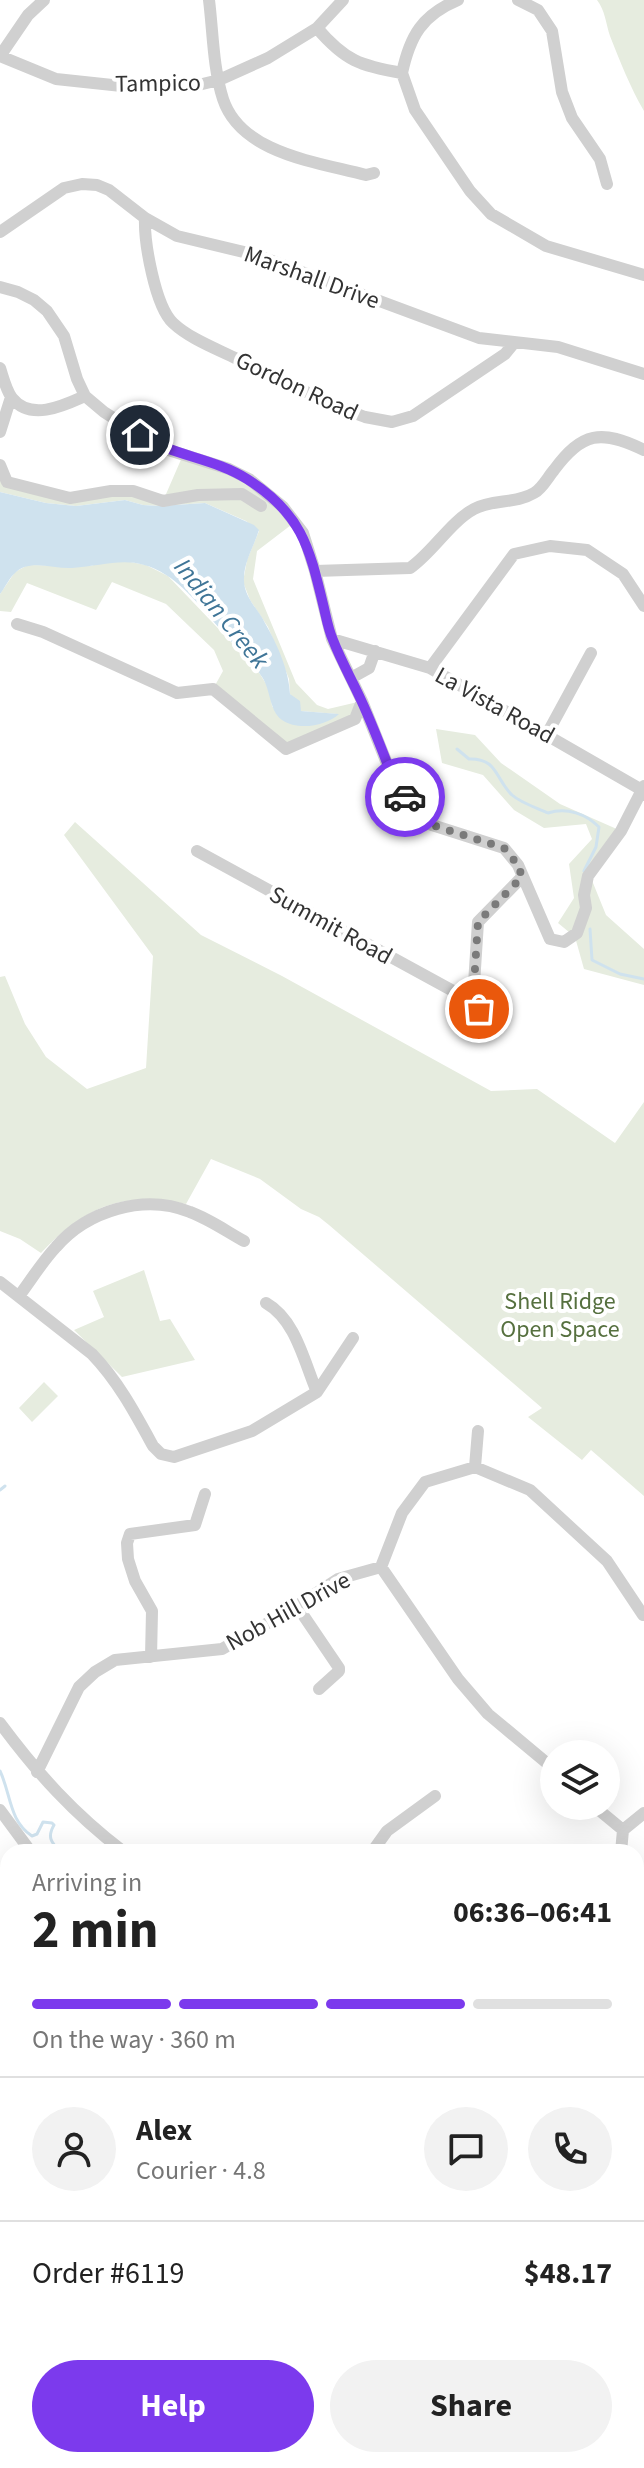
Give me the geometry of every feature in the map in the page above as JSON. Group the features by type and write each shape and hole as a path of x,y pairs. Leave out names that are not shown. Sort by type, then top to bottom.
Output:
{"street":[{"path":"0,56 28,15 44,0"},
{"path":"209,0 219,80 228,111 241,129 270,148 366,175 374,173"},
{"name":"Tampico","path":"0,56 56,79 116,85 190,87 219,80 268,58 317,28 343,0"},
{"path":"458,0 431,14 414,35 402,73 415,110 470,191 491,214 546,246 644,275"},
{"path":"518,0 538,10 552,31 562,92 572,118 600,159 607,184"},
{"path":"317,28 335,49 369,68 402,73"},
{"name":"Marshall Drive","path":"0,232 64,188 97,185 177,236 256,255 458,332 479,338 558,347 644,374"},
{"name":"Gordon Road","path":"145,218 156,286 163,309 174,324 217,349 365,417 392,422 413,416 505,354 514,343"},
{"path":"0,287 34,300 47,311 64,336 85,396 104,412 159,447 229,469 249,479 283,507 303,533 332,639 362,701 398,791 432,825 504,848 518,865 550,939 564,942 577,933 586,908 584,895 588,876 621,831 643,791"},
{"path":"0,369 11,397 25,407 41,411 85,396"},
{"path":"0,432 11,397"},
{"path":"315,571 410,568 476,507 525,497 537,491 568,450 583,440 603,438 629,443 644,450"},
{"path":"0,465 7,482 70,498 111,491 133,491 163,501 198,495 242,494 261,506"},
{"path":"430,668 514,554 550,546 587,550 623,574 644,606"},
{"path":"17,624 43,632 177,693 213,689 286,749 355,719 362,701"},
{"name":"La Vista Road","path":"332,639 430,668 643,791"},
{"path":"351,678 369,668 375,651"},
{"path":"547,734 591,653"},
{"name":"Summit Road","path":"197,851 466,998 489,1016"},
{"path":"466,998 474,984 478,922 522,877"},
{"path":"19,1296 57,1245 85,1222 118,1208 160,1205 187,1210 244,1241"},
{"path":"0,1282 92,1354 118,1384 153,1446 167,1457 187,1454 252,1431 317,1392 353,1338"},
{"path":"266,1303 281,1312 317,1392"},
{"path":"475,1467 478,1431"},
{"path":"381,1567 402,1513 425,1482 475,1467 530,1490 607,1561 643,1615"},
{"path":"151,1657 152,1611 135,1581 127,1543 130,1534 195,1525 205,1494"},
{"name":"Nob Hill Drive","path":"37,1772 79,1687 95,1672 115,1660 222,1649 338,1579 381,1567 458,1679 488,1714 540,1757"},
{"path":"297,1606 339,1668 319,1689"},
{"path":"0,1723 37,1772 94,1829 114,1844"},
{"path":"378,1844 387,1831 435,1796"},
{"path":"0,1810 25,1844"},
{"path":"622,1844 623,1830 644,1813"},
{"path":"611,1820 623,1830"}],"green space":[{"path":"597,0 644,0 644,111 621,64"},
{"path":"183,455 229,469 295,522 257,551 253,579 296,683 317,705 328,709 362,701 355,719 286,749 213,689 223,671 214,650 166,604 112,582 96,610 27,583 11,612 0,611 0,594 15,572 28,565 90,566 105,562 130,562 146,565 168,576 256,668 270,690 272,706 281,719 337,714 301,711 290,694 289,679 268,627 250,600 243,582 247,560 259,531 246,521 205,503 159,506 125,500 76,506 46,503 0,492 0,465 7,482 70,498 111,491 163,501"},
{"path":"436,729 475,735 501,763 560,804 619,830 591,878 606,915 644,949 644,985 584,969 575,937 558,923 574,898 569,864 592,839 586,824 544,828 514,810 483,775 442,763"},
{"name":"Shell Ridge Open Space","path":"75,822 201,935 491,1091 537,1089 615,1143 644,1102 644,1496 591,1450 582,1460 528,1417 542,1408 329,1225 260,1179 211,1159 186,1204 142,1200 106,1206 74,1223 41,1253 20,1239 0,1231 0,977 5,976 25,1024 46,1057 87,1089 146,1068 153,956 64,835"},
{"path":"144,1270 160,1321 170,1319 195,1360 122,1377 74,1330 104,1317 93,1291"},
{"path":"44,1382 58,1396 32,1422 19,1408"}],"water":[{"path":"0,492 46,503 76,506 125,500 159,506 205,503 254,525 259,530 246,566 244,585 278,648 290,694 300,701 301,711 339,714 327,722 312,726 282,720 255,667 200,605 166,575 142,564 119,562 72,568 26,566 14,574 0,594"}],"waterway":[{"name":"Indian Creek","path":"457,749 469,759 491,766 506,789 520,800 548,813 576,813 599,827 596,847 584,871"},
{"name":"Indian Creek","path":"590,929 592,960 620,974 644,979"},
{"path":"0,1490 5,1486"},
{"path":"0,1771 24,1830 32,1836 37,1834 43,1822 52,1823 54,1844"}],"way so far":[{"path":"405,797 432,825 504,848 518,865 522,877 478,922 474,984 466,998 479,1009"}],"route":[{"path":"140,435 159,447 229,469 249,479 283,507 295,522 303,533 332,639 362,701 398,791 405,797"}]}
